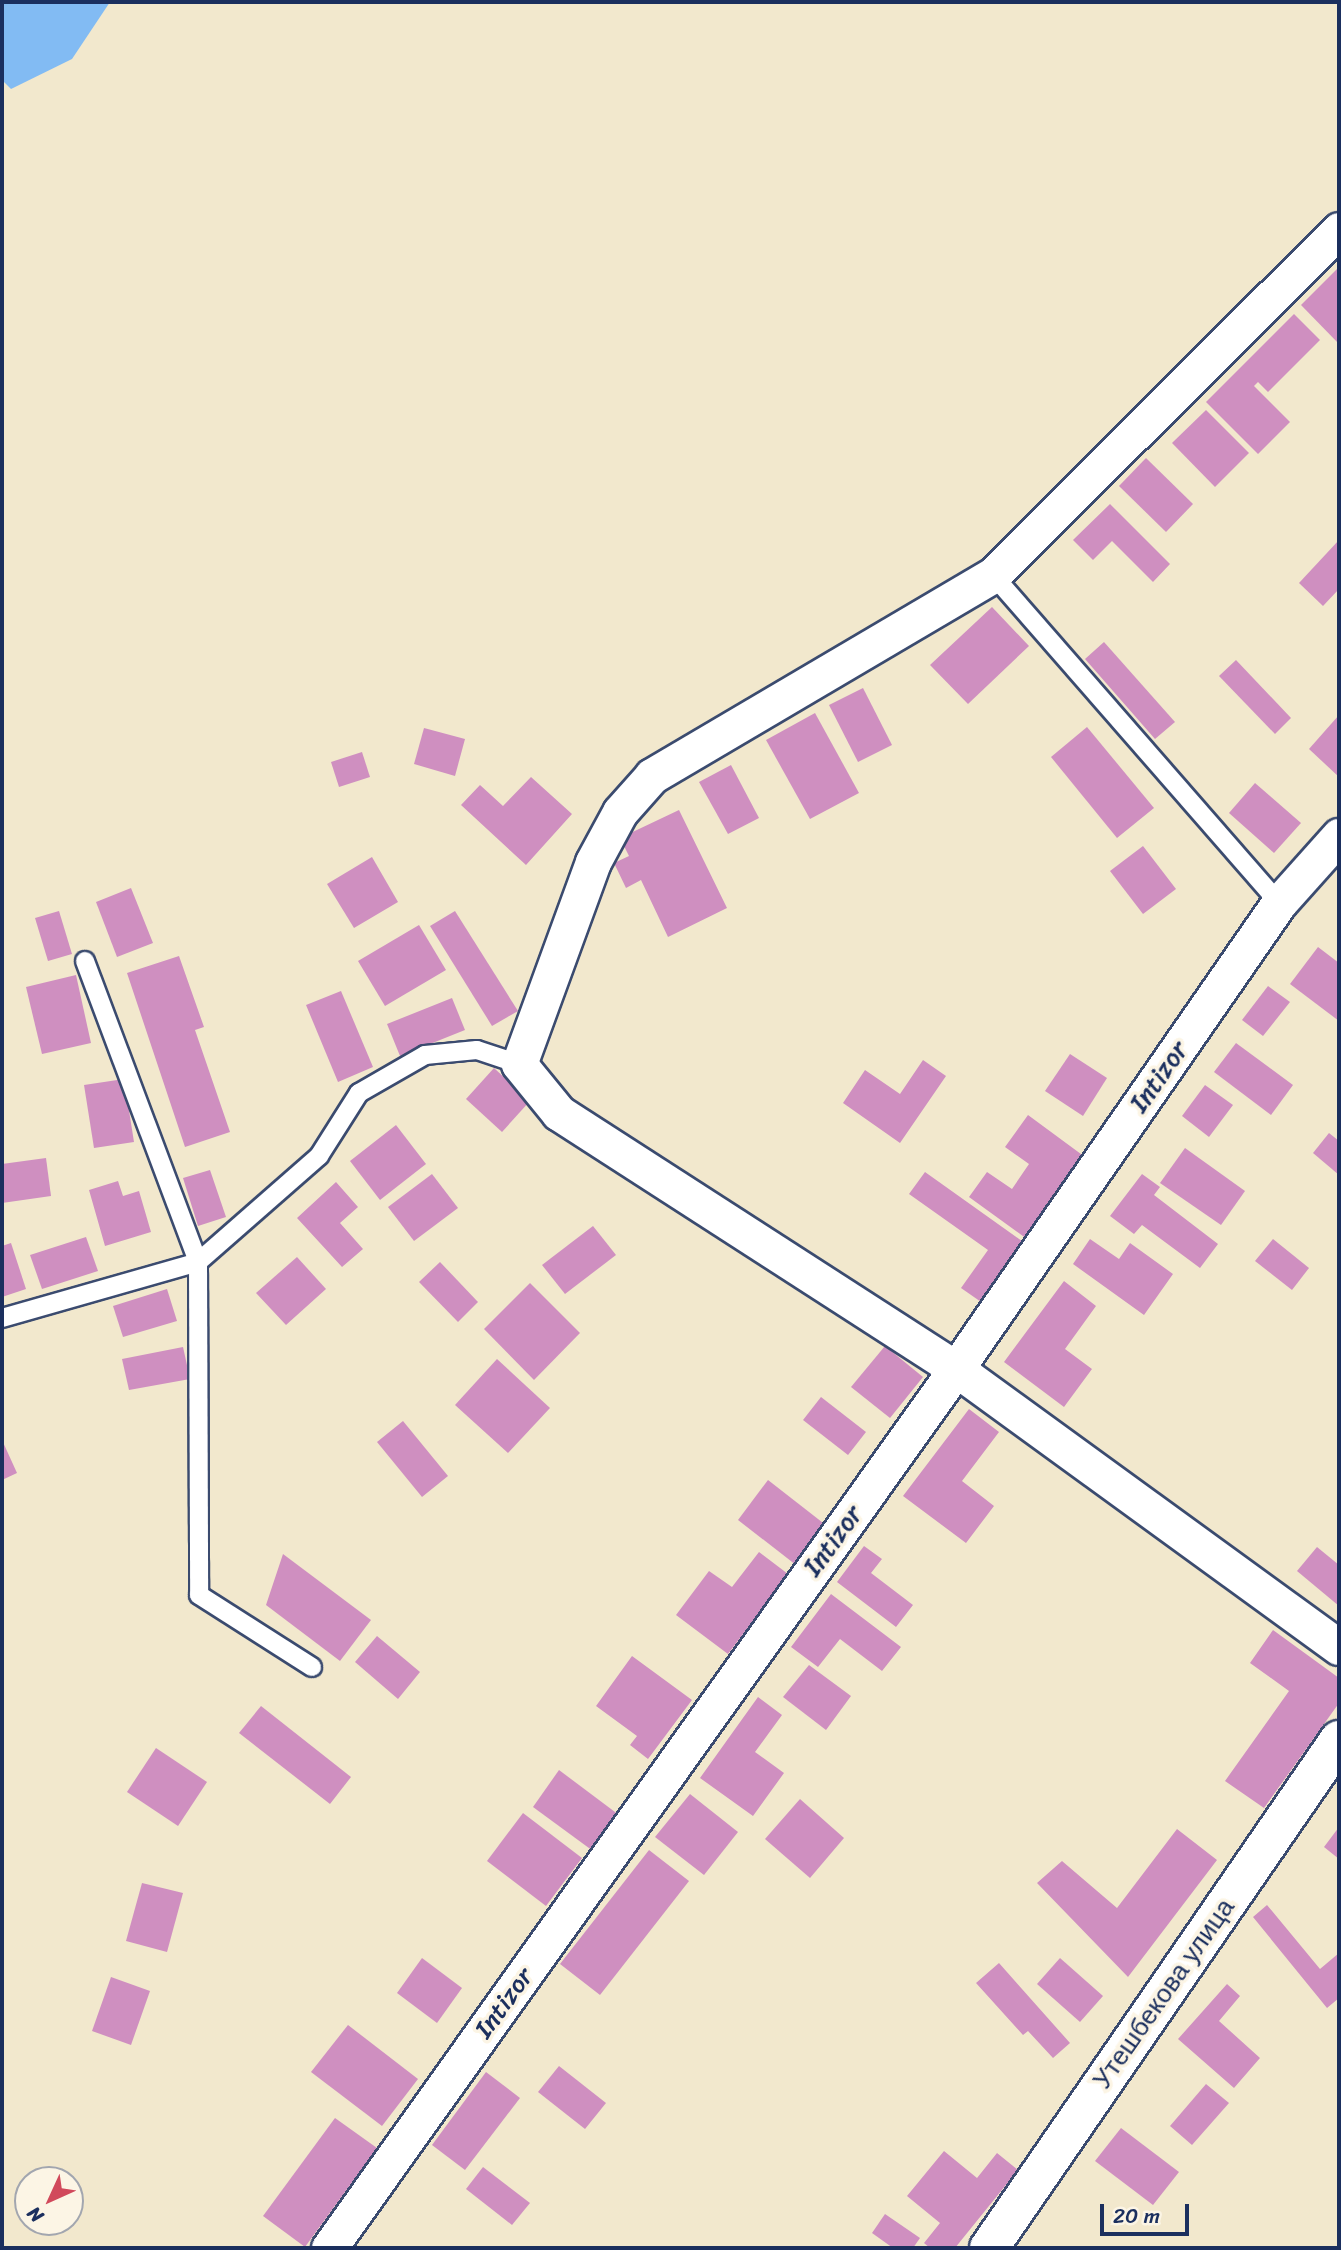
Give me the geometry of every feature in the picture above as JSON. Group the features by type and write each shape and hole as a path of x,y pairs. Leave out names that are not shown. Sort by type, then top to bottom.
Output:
{"main road":[{"name":"Утешбекова улица","path":"989,2248 1339,1740"}],"street":[{"path":"1339,230 993,575 652,776 620,812 593,862 519,1064 559,1113 956,1368 1339,1647"},
{"name":"Intizor","path":"329,2248 956,1368 1279,903 1339,836"}],"lane":[{"path":"993,575 1279,903"},
{"path":"85,961 198,1262 199,1595 312,1668"},
{"path":"2,1318 198,1262 319,1156 359,1093 425,1055 477,1049 519,1064"}],"water":[{"path":"2,2 110,2 72,59 11,89 2,80"}],"building":[{"path":"1339,267 1339,344 1301,305"},
{"path":"1294,314 1320,340 1268,392 1258,382 1254,386 1290,422 1258,454 1206,402"},
{"path":"1206,410 1249,453 1215,487 1172,443"},
{"path":"1146,458 1193,504 1166,532 1119,486"},
{"path":"1110,504 1170,564 1153,582 1112,541 1093,560 1073,540"},
{"path":"1339,540 1339,589 1323,606 1299,583"},
{"path":"992,607 1029,646 968,704 930,665"},
{"path":"1104,642 1175,722 1155,739 1085,659"},
{"path":"1236,660 1291,718 1275,734 1219,676"},
{"path":"863,688 892,745 858,762 829,705"},
{"path":"815,713 859,793 810,819 766,740"},
{"path":"1339,715 1339,777 1309,749"},
{"path":"1087,727 1154,808 1117,838 1051,757"},
{"path":"424,728 465,739 455,776 414,764"},
{"path":"362,752 370,777 339,787 331,762"},
{"path":"731,765 759,818 728,834 699,782"},
{"path":"531,777 572,814 526,865 461,805 480,785 503,806"},
{"path":"1255,783 1301,823 1274,853 1229,813"},
{"path":"679,810 727,908 668,937 641,880 626,888 614,863 629,856 620,838"},
{"path":"1143,846 1176,889 1143,914 1110,871"},
{"path":"372,857 398,902 354,928 327,884"},
{"path":"131,888 153,943 117,957 96,902"},
{"path":"59,911 72,954 48,961 35,918"},
{"path":"455,911 518,1011 492,1026 430,926"},
{"path":"419,925 446,970 385,1006 358,961"},
{"path":"1318,947 1339,963 1339,1021 1290,984"},
{"path":"179,956 204,1027 195,1030 230,1132 185,1147 127,973"},
{"path":"76,975 91,1043 42,1054 26,987"},
{"path":"1268,986 1290,1002 1263,1036 1242,1020"},
{"path":"341,991 373,1067 338,1082 306,1005"},
{"path":"452,998 465,1030 400,1056 387,1024"},
{"path":"1236,1043 1293,1085 1271,1115 1214,1072"},
{"path":"1070,1054 1107,1078 1083,1116 1045,1091"},
{"path":"923,1060 946,1076 900,1143 843,1103 865,1070 900,1094"},
{"path":"494,1068 530,1101 502,1132 466,1099"},
{"path":"124,1079 134,1142 94,1148 84,1085"},
{"path":"1205,1085 1233,1105 1209,1137 1182,1116"},
{"path":"1028,1115 1085,1157 1027,1239 969,1197 987,1172 1012,1189 1029,1164 1005,1147"},
{"path":"396,1125 426,1164 380,1200 350,1161"},
{"path":"1329,1133 1339,1141 1339,1175 1313,1153"},
{"path":"1185,1148 1245,1191 1221,1225 1160,1183"},
{"path":"46,1158 51,1196 2,1203 2,1164"},
{"path":"210,1170 226,1217 198,1226 183,1178"},
{"path":"925,1172 1026,1244 984,1304 961,1288 988,1250 909,1194"},
{"path":"432,1174 458,1208 414,1241 388,1207"},
{"path":"1142,1174 1160,1187 1154,1195 1218,1244 1200,1268 1142,1225 1134,1234 1110,1216"},
{"path":"118,1181 123,1196 139,1191 151,1232 105,1246 89,1190"},
{"path":"336,1182 358,1207 340,1223 363,1249 342,1267 297,1218"},
{"path":"593,1226 616,1255 565,1294 542,1265"},
{"path":"86,1237 98,1271 42,1289 30,1255"},
{"path":"1090,1239 1119,1259 1130,1243 1173,1274 1144,1315 1073,1264"},
{"path":"1273,1239 1309,1268 1292,1290 1255,1261"},
{"path":"11,1243 26,1289 2,1297 2,1246"},
{"path":"297,1257 326,1289 286,1325 256,1293"},
{"path":"440,1262 478,1302 458,1322 419,1282"},
{"path":"1064,1281 1096,1306 1065,1349 1092,1369 1064,1407 1004,1362"},
{"path":"530,1283 580,1333 534,1380 484,1329"},
{"path":"167,1289 177,1321 123,1337 113,1306"},
{"path":"885,1346 923,1377 890,1418 851,1387"},
{"path":"183,1347 190,1379 129,1390 122,1359"},
{"path":"497,1359 550,1408 508,1453 455,1405"},
{"path":"821,1397 866,1432 848,1455 803,1420"},
{"path":"969,1409 999,1432 962,1481 994,1506 966,1543 903,1496"},
{"path":"403,1421 448,1476 422,1497 377,1442"},
{"path":"2,1440 17,1473 2,1480"},
{"path":"768,1480 827,1526 796,1565 738,1520"},
{"path":"864,1546 882,1559 871,1573 913,1605 896,1627 837,1582"},
{"path":"1317,1547 1339,1565 1339,1606 1297,1571"},
{"path":"759,1552 788,1574 728,1654 676,1615 709,1571 732,1587"},
{"path":"283,1554 371,1620 340,1661 266,1605"},
{"path":"831,1594 901,1647 882,1671 840,1639 818,1667 791,1647"},
{"path":"1273,1630 1339,1678 1339,1703 1264,1808 1225,1781 1289,1691 1250,1663"},
{"path":"377,1636 420,1672 398,1699 355,1662"},
{"path":"632,1656 692,1700 648,1759 630,1745 637,1736 596,1706"},
{"path":"809,1665 851,1696 826,1730 783,1697"},
{"path":"758,1697 782,1715 755,1752 784,1773 753,1816 700,1778"},
{"path":"261,1706 351,1777 330,1804 239,1733"},
{"path":"156,1748 207,1782 178,1826 127,1792"},
{"path":"559,1770 619,1815 593,1851 533,1807"},
{"path":"690,1794 738,1832 704,1875 655,1837"},
{"path":"800,1799 844,1838 810,1878 765,1839"},
{"path":"523,1813 582,1858 546,1906 487,1861"},
{"path":"1339,1827 1339,1859 1324,1847"},
{"path":"1177,1829 1217,1860 1128,1977 1037,1883 1062,1861 1117,1908"},
{"path":"649,1850 689,1881 600,1995 560,1964"},
{"path":"142,1883 183,1893 167,1952 126,1941"},
{"path":"1267,1905 1320,1969 1339,1953 1339,1998 1327,2008 1253,1917"},
{"path":"422,1958 462,1988 437,2023 397,1993"},
{"path":"1060,1958 1103,1996 1080,2022 1037,1984"},
{"path":"999,1963 1070,2043 1053,2058 1028,2031 1023,2035 976,1983"},
{"path":"111,1977 150,1991 131,2045 92,2031"},
{"path":"1227,1984 1240,1996 1219,2021 1260,2058 1234,2088 1178,2039"},
{"path":"348,2025 418,2079 382,2126 311,2072"},
{"path":"559,2066 606,2103 585,2129 538,2092"},
{"path":"486,2072 520,2098 465,2170 432,2145"},
{"path":"1206,2084 1229,2103 1192,2145 1170,2126"},
{"path":"335,2118 377,2148 305,2247 263,2216"},
{"path":"1121,2128 1179,2172 1153,2205 1095,2161"},
{"path":"944,2151 977,2178 997,2153 1018,2170 955,2248 930,2248 924,2243 940,2223 907,2196"},
{"path":"483,2167 530,2203 512,2225 466,2189"},
{"path":"885,2214 920,2238 913,2248 893,2248 872,2233"}]}
